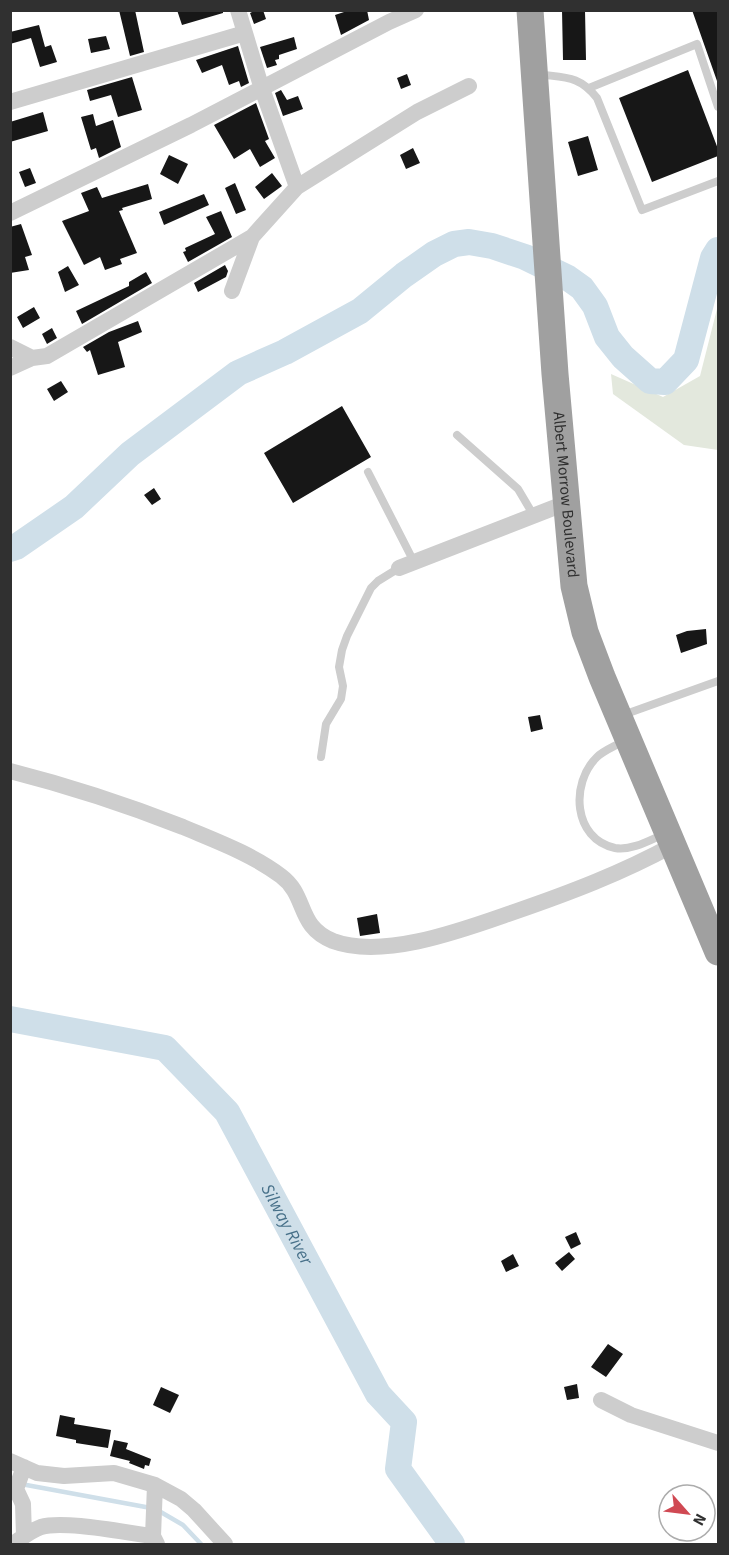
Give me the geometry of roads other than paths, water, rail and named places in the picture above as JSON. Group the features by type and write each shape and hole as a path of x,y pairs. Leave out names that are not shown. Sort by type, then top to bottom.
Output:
{"highway":[{"name":"Albert Morrow Boulevard","path":"530,10 555,374 574,586 585,632 718,952"}],"street":[{"path":"238,10 261,86 297,187"},
{"path":"10,213 416,10"},
{"path":"10,102 245,33"},
{"path":"10,368 32,358 47,356 252,237 297,187 417,112 469,86"},
{"path":"232,291 252,237"},
{"path":"10,346 17,352 32,358"},
{"path":"407,565 566,503"},
{"path":"10,771 139,810 220,842 282,876 293,887 308,923 317,933 334,941 355,945 384,946 419,942 463,930 590,885 628,869 671,839"},
{"path":"601,1400 631,1414 718,1443"},
{"path":"19,1540 23,1504 17,1474 37,1473 64,1476 114,1473 154,1500 181,1499 225,1545"},
{"path":"19,1540 43,1527 58,1526 98,1529 155,1540 154,1500"}],"lane":[{"path":"588,88 696,44 718,107"},
{"path":"534,73 576,80 597,98 642,210 718,181"},
{"path":"457,435 518,489 534,516"},
{"path":"321,757 326,724 341,699 343,686 339,668 347,636 371,588 378,581 407,565 368,472"},
{"path":"671,839 616,848 598,840 585,826 578,799 582,779 597,757 623,728 718,681"}],"waterway":[{"path":"10,549 74,507 130,454 238,373 285,352 360,311 404,275 434,254 454,244 469,242 492,246 525,257 568,278 582,288 595,306 607,337 623,357 650,381 665,382 686,360 713,258 718,250"},
{"name":"Silway River","path":"10,1019 165,1048 227,1112 378,1394 404,1422 398,1469 452,1544"},
{"path":"21,1484 151,1508"},
{"path":"159,1511 183,1525 201,1544"}]}
